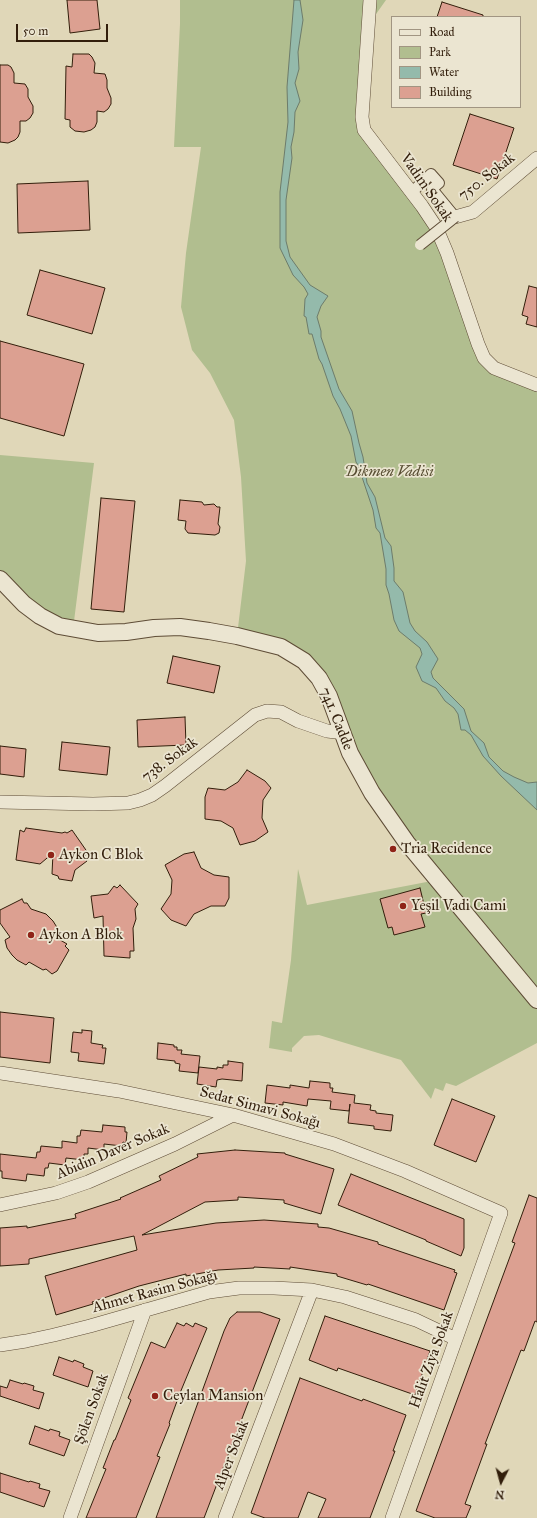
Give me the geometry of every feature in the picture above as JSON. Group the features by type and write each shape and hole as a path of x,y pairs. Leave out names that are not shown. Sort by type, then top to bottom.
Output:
{"street":[{"name":"Vadim Sokak","path":"370,0 362,117 364,130 412,192 436,227 447,253 484,358 494,368 537,384"},
{"name":"750. Sokak","path":"456,217 473,212 537,158"},
{"path":"412,192 431,174 439,183 432,189 456,217 420,245"},
{"name":"741. Cadde","path":"0,579 24,604 40,616 59,626 98,633 126,632 154,628 209,630 281,647 304,661 319,678 329,696 341,727 342,734 360,773 372,793 407,843 537,1000"},
{"name":"738. Sokak","path":"0,802 111,804 128,803 140,800 152,795 165,786 255,716 267,711 281,712 298,721 327,731 336,732 341,727"},
{"name":"Sedat Simavi Sokağı","path":"0,1073 119,1091 233,1115 334,1144 405,1171 501,1213"},
{"name":"Abidin Daver Sokak","path":"0,1205 56,1193 88,1182 161,1150 233,1115"},
{"name":"Halit Ziya Sokak","path":"392,1518 501,1213"},
{"name":"Ahmet Rasim Sokağı","path":"0,1345 54,1335 209,1292 239,1288 312,1290 345,1297 416,1320 456,1339"},
{"name":"Alper Sokak","path":"225,1518 312,1290"},
{"name":"Şölen Sokak","path":"70,1518 145,1310"}],"green space":[{"name":"Dikmen Vadisi","path":"180,0 386,0 369,24 362,117 422,206 484,358 537,385 537,1043 456,1086 446,1083 443,1091 435,1088 431,1099 401,1060 319,1035 304,1036 292,1048 292,1052 269,1048 272,1021 282,1023 291,960 298,869 307,905 437,880 407,843 312,669 237,636 246,561 241,477 234,420 210,373 192,350 181,307 186,253 201,147 174,147"},
{"path":"0,455 94,463 73,629 0,579"}],"water":[{"path":"294,0 300,0 303,20 298,52 299,69 295,83 300,101 295,112 294,132 291,147 292,158 286,200 286,241 290,257 310,285 328,296 321,306 317,317 321,337 339,389 352,411 363,457 367,483 375,497 385,538 391,546 394,581 403,592 410,623 415,631 427,642 438,659 431,672 433,678 464,709 471,731 484,743 489,757 503,771 528,783 537,782 537,810 501,776 483,756 471,735 465,730 461,730 458,714 454,708 445,701 436,688 422,681 416,667 422,654 420,648 399,631 394,620 386,585 386,569 380,533 376,528 373,510 356,462 351,436 333,396 319,359 312,334 309,334 306,317 304,316 305,299 308,294 293,275 280,248 280,192 288,122 287,87"}],"building":[{"path":"67,0 97,0 100,29 70,33"},
{"path":"442,2 483,15 483,16 437,16"},
{"path":"73,54 89,54 92,57 95,63 94,73 105,74 107,88 111,98 111,104 108,109 104,112 97,111 97,122 95,127 84,132 75,131 70,127 70,120 65,119 66,66 72,67"},
{"path":"0,65 8,65 11,67 14,73 14,83 25,84 28,89 28,97 33,106 33,113 30,118 26,121 20,121 20,132 18,137 8,143 0,142"},
{"path":"470,114 514,128 497,179 453,165"},
{"path":"88,181 90,230 18,233 17,184"},
{"path":"40,270 105,288 92,334 27,315"},
{"path":"529,286 537,288 537,327 526,324 528,317 522,315"},
{"path":"0,341 84,364 64,436 0,418"},
{"path":"101,498 135,501 124,612 91,609"},
{"path":"180,500 202,502 204,505 214,504 217,507 220,507 218,524 220,527 219,533 215,535 188,533 185,529 186,521 178,520"},
{"path":"173,656 220,666 214,693 167,683"},
{"path":"185,717 186,745 138,747 137,720"},
{"path":"62,742 110,747 107,775 59,770"},
{"path":"0,746 26,749 24,777 0,774"},
{"path":"247,770 265,781 271,788 263,800 262,818 268,832 255,841 240,845 233,828 221,821 205,819 205,797 208,788 225,790 238,782"},
{"name":"Aykon C Blok","path":"26,828 62,833 67,833 72,830 88,853 84,857 87,861 75,870 72,881 59,879 58,876 52,874 53,853 40,864 16,860 20,830 24,832"},
{"path":"194,852 201,868 214,875 229,877 229,898 225,906 211,906 194,914 186,926 171,920 161,909 171,894 172,880 165,865 184,854"},
{"path":"120,885 138,904 135,909 136,919 133,928 134,951 130,951 130,958 104,956 103,916 94,918 91,896 108,894 114,886 117,888"},
{"name":"Yeşil Vadi Cami","path":"420,888 426,913 421,914 425,927 394,935 392,927 388,928 380,899"},
{"name":"Aykon A Blok","path":"22,899 31,909 46,914 53,921 58,929 50,934 67,944 65,946 69,950 57,971 52,974 46,969 43,970 29,962 26,965 17,960 7,948 5,940 10,937 0,923 0,910"},
{"path":"0,1012 54,1018 50,1063 0,1057"},
{"path":"82,1030 92,1031 91,1043 103,1045 102,1048 106,1048 104,1064 78,1061 79,1053 71,1052 73,1032 82,1033"},
{"path":"158,1043 174,1045 174,1047 177,1047 177,1050 182,1050 181,1054 200,1056 198,1073 179,1071 180,1064 175,1063 175,1061 157,1059"},
{"path":"228,1061 243,1063 242,1081 217,1080 216,1087 197,1084 199,1067 217,1069 217,1067 223,1068 223,1065 228,1065"},
{"path":"310,1081 330,1083 330,1088 333,1088 332,1092 355,1095 354,1103 371,1105 370,1110 376,1111 376,1113 393,1115 391,1131 374,1129 374,1126 348,1123 350,1104 349,1111 330,1109 331,1101 308,1099 307,1106 283,1102 283,1105 265,1103 267,1085 290,1088 290,1085 309,1088"},
{"path":"452,1099 495,1116 476,1162 434,1145"},
{"path":"103,1125 125,1127 125,1132 127,1132 126,1143 123,1142 122,1146 104,1144 104,1150 88,1148 88,1154 84,1154 84,1160 66,1158 65,1165 49,1163 48,1168 45,1168 44,1176 27,1174 26,1181 2,1178 2,1171 0,1171 0,1154 36,1158 37,1152 40,1152 41,1146 62,1148 62,1141 77,1143 77,1136 80,1136 81,1130 102,1132"},
{"path":"235,1150 285,1153 334,1169 321,1214 284,1203 284,1200 238,1197 238,1200 205,1202 142,1235 216,1223 264,1220 318,1224 318,1227 329,1228 378,1242 378,1244 455,1270 454,1272 457,1273 444,1310 368,1284 367,1285 337,1276 337,1274 290,1267 290,1269 254,1267 218,1270 186,1276 186,1274 139,1286 92,1302 93,1304 56,1315 45,1276 137,1250 134,1236 29,1259 29,1264 0,1266 0,1228 27,1226 27,1228 76,1218 75,1214 121,1199 120,1198 161,1180 159,1176 198,1157 197,1154"},
{"path":"351,1174 464,1219 464,1248 461,1256 426,1240 338,1205"},
{"path":"529,1195 537,1198 537,1322 535,1321 524,1351 521,1350 485,1444 487,1444 465,1504 471,1506 466,1518 435,1518 416,1511 515,1243 512,1242"},
{"path":"237,1312 260,1312 280,1319 204,1518 156,1518 224,1331 230,1318"},
{"path":"325,1316 430,1351 415,1395 338,1368 337,1371 309,1360"},
{"path":"177,1323 184,1326 186,1323 193,1327 195,1323 207,1328 180,1393 169,1423 170,1424 157,1456 160,1457 136,1518 86,1518 106,1469 103,1468 131,1400 128,1398 151,1342 165,1348"},
{"path":"59,1357 84,1364 83,1367 93,1371 88,1387 53,1375"},
{"path":"300,1378 362,1401 363,1399 406,1415 393,1451 395,1451 370,1518 318,1518 326,1499 308,1492 298,1518 265,1518 251,1513"},
{"path":"10,1380 34,1386 33,1390 44,1393 39,1409 0,1396 0,1386 7,1388"},
{"path":"35,1426 49,1431 50,1429 60,1432 59,1436 70,1440 64,1456 29,1444"},
{"path":"0,1473 40,1484 39,1488 50,1491 44,1507 0,1492"}],"place":[{"name":"Tria Recidence","path":"393,849"},
{"name":"Aykon C Blok","path":"51,855"},
{"name":"Yeşil Vadi Cami","path":"403,906"},
{"name":"Aykon A Blok","path":"31,935"},
{"name":"Ceylan Mansion","path":"155,1396"}]}
